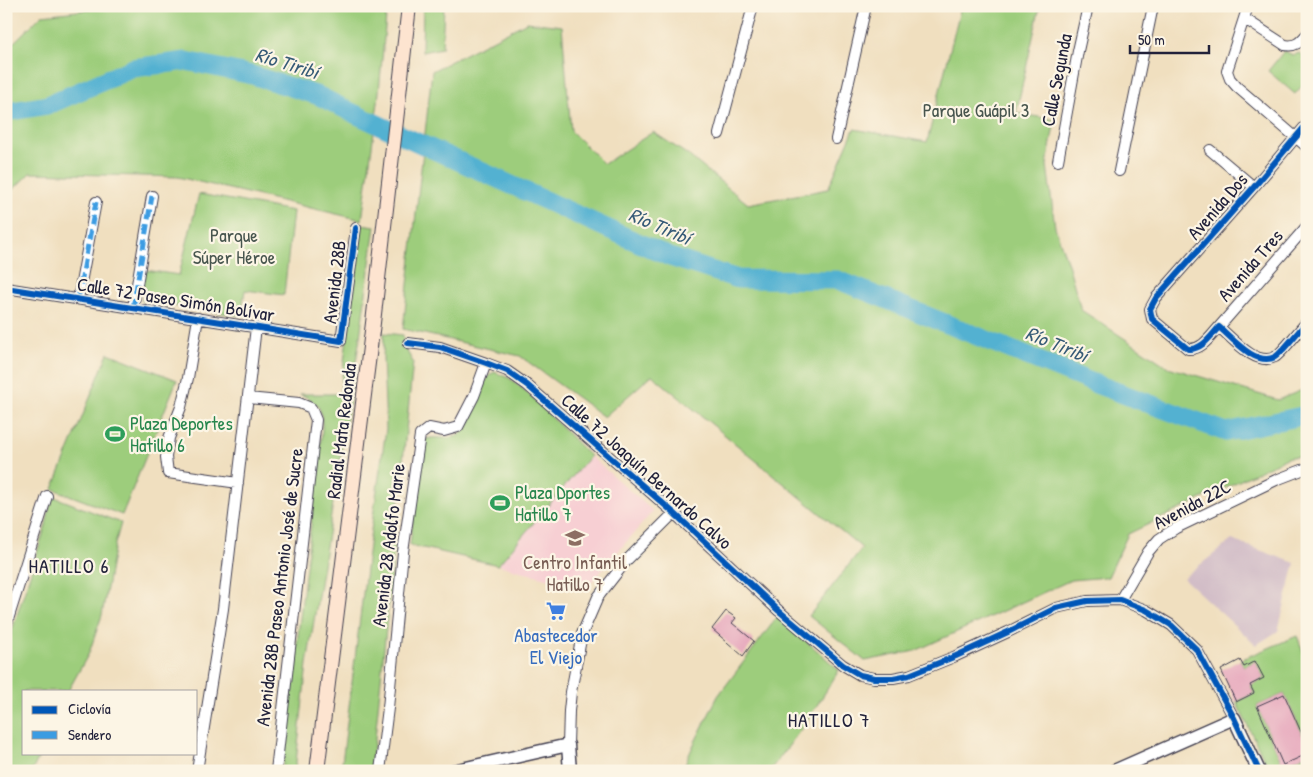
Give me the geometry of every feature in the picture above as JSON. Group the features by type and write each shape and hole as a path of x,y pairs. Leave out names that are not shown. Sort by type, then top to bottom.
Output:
{"main road":[{"name":"Radial Mata Redonda","path":"317,771 375,309 409,6"}],"street":[{"path":"719,134 753,6"},
{"path":"836,139 866,6"},
{"name":"Calle Segunda","path":"1058,161 1088,6"},
{"path":"1119,172 1153,6"},
{"path":"1248,6 1227,71 1230,79 1307,147"},
{"path":"1245,19 1285,45 1291,46 1299,43 1307,34"},
{"name":"Avenida Dos","path":"1150,309 1156,298 1307,124"},
{"path":"1210,150 1254,187"},
{"path":"133,308 152,196"},
{"path":"78,299 96,202"},
{"name":"Avenida Tres","path":"1150,309 1152,319 1188,349 1200,347 1307,226"},
{"name":"Avenida 28B","path":"341,341 356,228"},
{"name":"Calle 72 Paseo Simón Bolívar","path":"6,288 341,341"},
{"path":"198,318 188,378 169,438 166,457 168,473 238,483"},
{"path":"1219,327 1253,356 1266,360 1276,357 1307,322"},
{"path":"197,771 222,608 256,327"},
{"name":"Calle 72 Joaquín Bernardo Calvo","path":"408,342 440,347 486,363 507,371 527,385 674,513 779,611 843,665 860,674 874,678 893,678 909,675 956,656 1056,608 1087,601 1120,600"},
{"name":"Avenida 28 Adolfo Marie","path":"380,771 403,552 420,435 429,428 444,431 458,427 474,396 486,363"},
{"name":"Avenida 28B Paseo Antonio José de Sucre","path":"248,398 299,403 311,408 316,420 276,771"},
{"name":"Avenida 22C","path":"1120,600 1148,552 1159,539 1176,528 1276,480 1307,468"},
{"path":"6,626 47,496"},
{"path":"570,771 568,745 569,711 582,634 598,597 627,560 674,513"},
{"path":"1120,600 1146,610 1171,625 1197,650 1234,718 1259,771"},
{"path":"1114,771 1234,718"},
{"path":"453,771 568,745"}],"shaded area":[{"name":"Centro Infantil Hatillo 7","path":"590,456 653,511 586,589 498,565"},
{"path":"1232,540 1295,563 1278,631 1256,645 1183,578"}],"green space":[{"path":"123,6 387,6 378,102 362,220 178,177 30,173 6,196 6,50 42,15"},
{"path":"423,6 444,6 442,48 422,52"},
{"name":"Parque Guápil 3","path":"961,6 1040,6 1016,113 1055,120 1047,165 1055,227 1081,310 1168,367 1278,400 1307,388 1307,456 1289,457 1128,534 1108,577 1071,580 915,651 865,661 809,616 862,548 652,375 604,417 520,356 403,329 432,71 527,22 562,26 571,131 604,164 653,132 688,155 748,204 828,189 854,129 927,142"},
{"path":"1284,51 1293,55 1300,53 1307,59 1307,80 1295,94 1268,71"},
{"name":"Parque Súper Héroe","path":"199,194 293,211 284,295 245,290 241,316 142,301 145,270 179,275"},
{"path":"361,224 375,226 360,337 307,664 295,771 282,771 322,431 322,417 319,408 300,394 340,394"},
{"path":"384,333 403,335 404,346 413,362 375,738 370,771 341,771 370,537 386,429 383,358"},
{"name":"Plaza Deportes Hatillo 6","path":"108,353 177,380 122,515 53,489"},
{"path":"494,372 509,378 528,393 590,456 498,565 410,545 422,445 426,439 453,437 463,431 472,415 483,386"},
{"path":"52,496 121,523 115,544 102,615 89,653 69,690 22,690 22,754 40,754 32,771 6,771 6,649 46,525"},
{"path":"778,616 839,670 831,683 797,735 769,771 682,771 718,696"},
{"path":"1297,636 1307,661 1307,745 1284,694 1257,706 1283,765 1307,754 1307,761 1285,771 1270,771 1236,702 1254,693 1250,685 1264,678 1255,661 1244,667 1240,660"}],"building":[{"path":"726,611 736,618 732,623 754,641 743,656 712,629"},
{"path":"1240,660 1244,667 1255,661 1264,678 1250,685 1254,693 1236,702 1221,670"},
{"path":"1284,694 1307,745 1307,754 1283,765 1257,706"}],"waterway":[{"name":"Río Tiribí","path":"6,112 48,105 133,68 186,61 252,75 319,96 670,257 738,279 838,280 1096,384 1226,432 1307,415"}],"marked path":[{"path":"133,308 152,196"},
{"path":"78,299 96,202"}],"cycle path":[{"path":"1307,124 1156,298 1150,309 1152,319 1188,349 1202,345 1219,327 1245,350 1260,358 1268,359 1278,355 1307,322"},
{"path":"6,288 341,341 356,228"},
{"path":"408,343 440,347 486,363 507,371 527,385 674,513 779,611 843,665 860,675 874,678 893,678 909,675 956,656 1056,608 1087,601 1120,600 1146,610 1171,625 1197,650 1234,718 1259,771"}],"place":[{"name":"Plaza Deportes Hatillo 6","path":"115,434"},
{"name":"Plaza Dportes Hatillo 7","path":"500,503"},
{"name":"Centro Infantil Hatillo 7","path":"575,538"},
{"name":"Abastecedor El Viejo","path":"556,611"}],"district":[{"name":"HATILLO 6","path":"69,566"},
{"name":"HATILLO 7","path":"829,720"}]}
